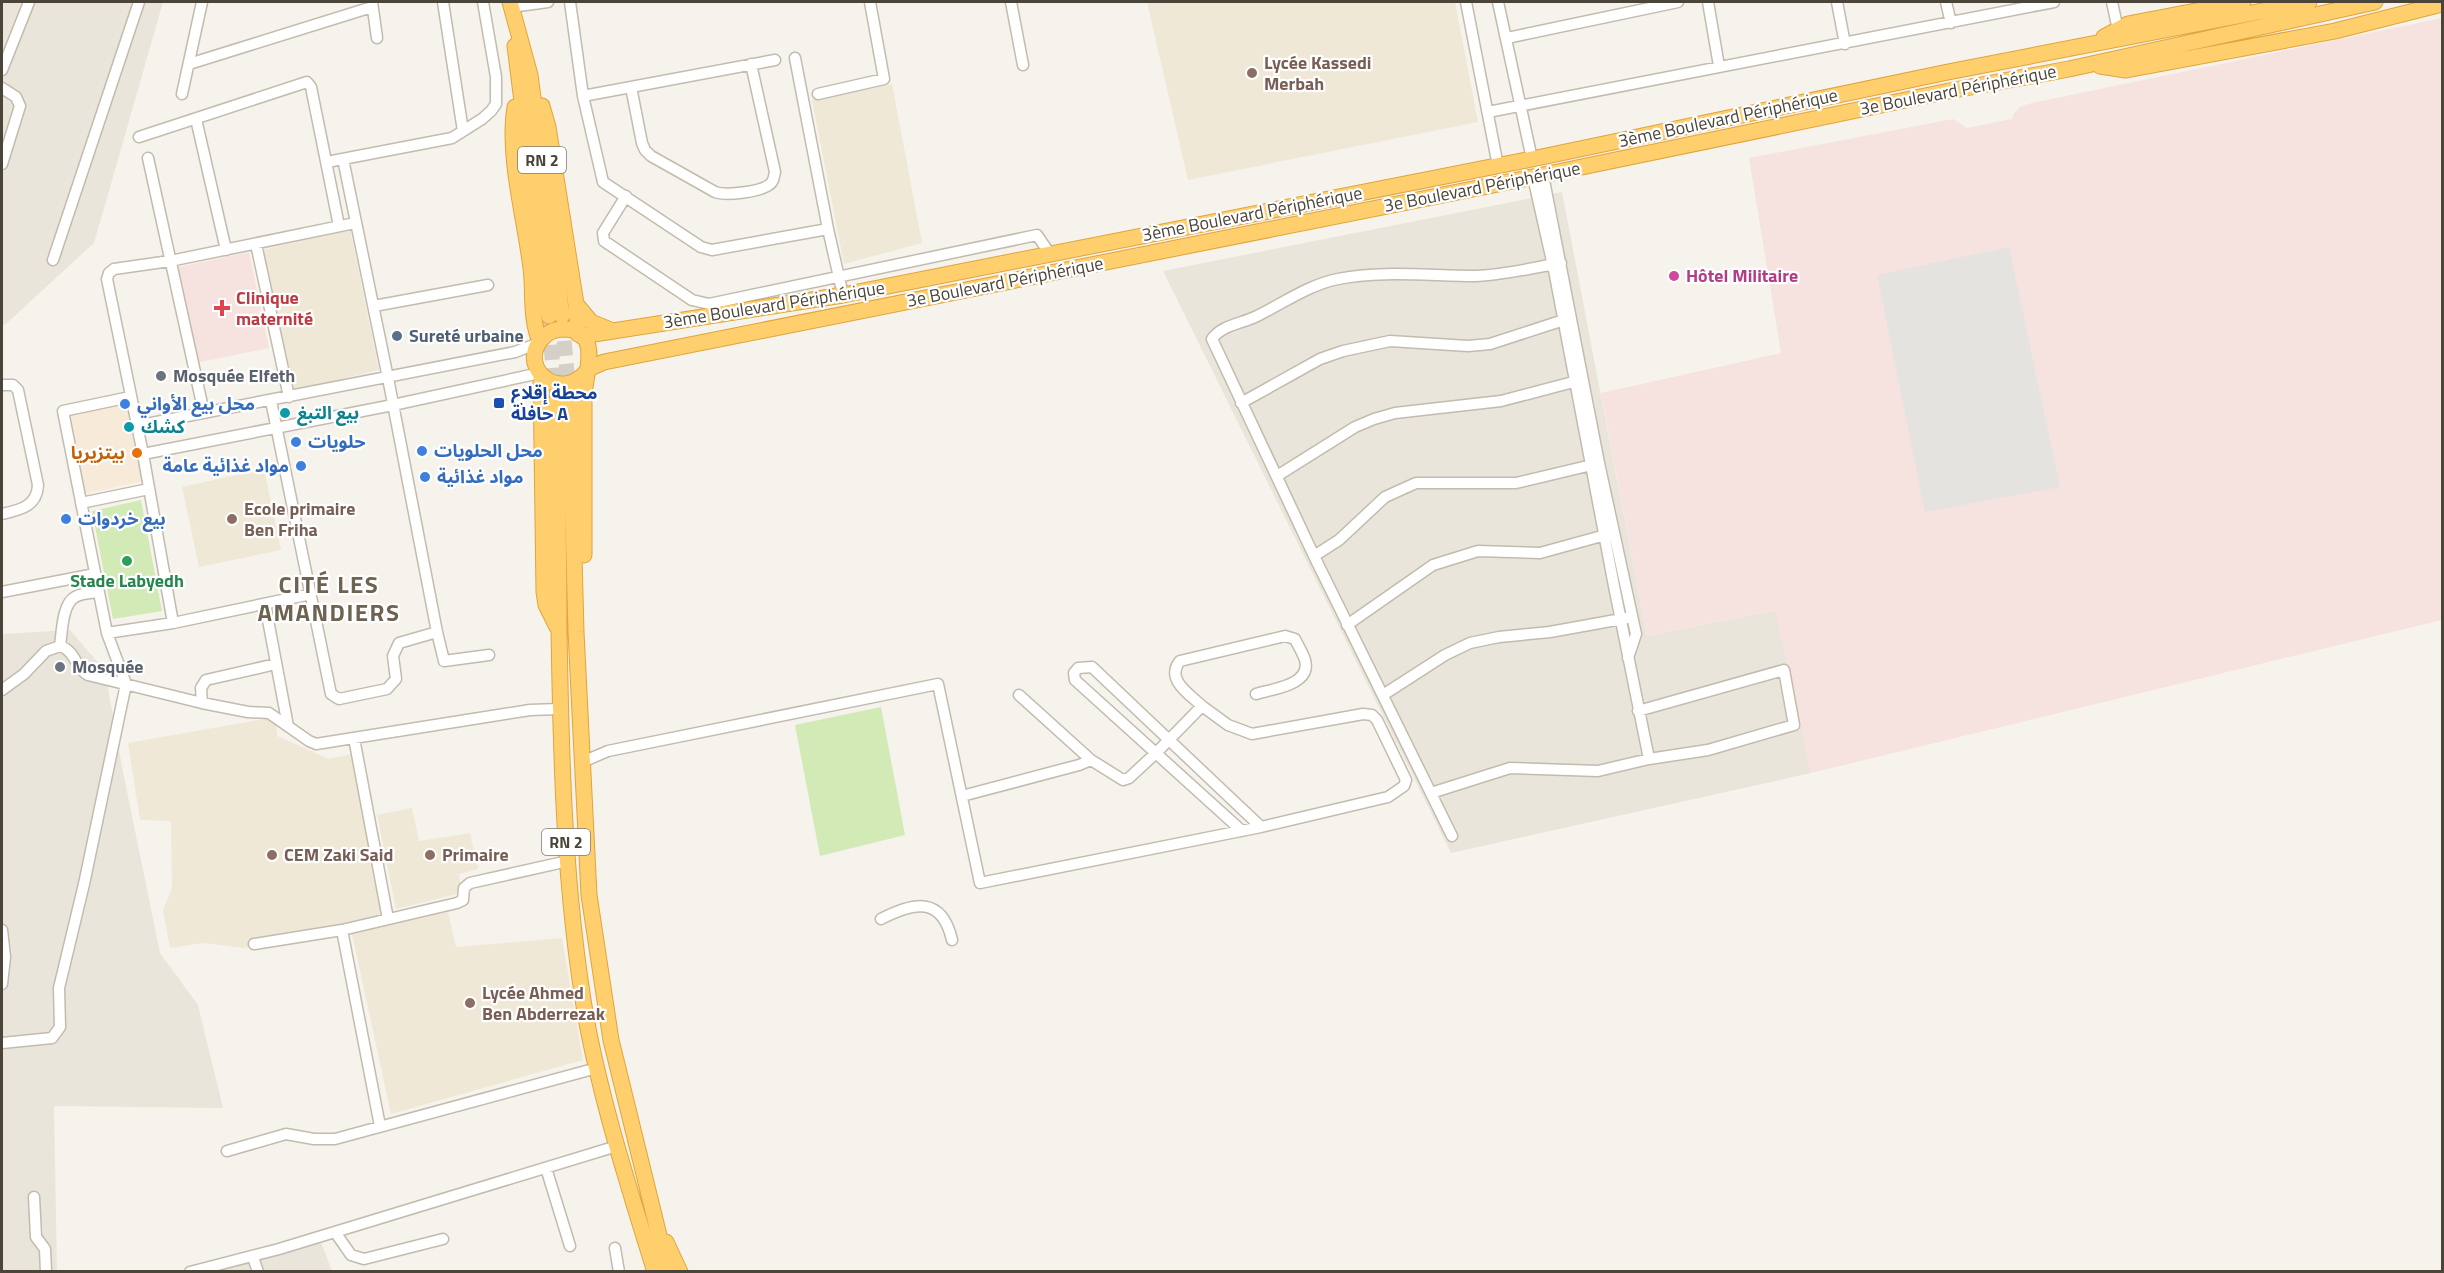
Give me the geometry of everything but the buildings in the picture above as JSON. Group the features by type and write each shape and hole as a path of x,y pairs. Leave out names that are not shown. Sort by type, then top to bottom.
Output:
{"highway":[{"path":"2089,44 2128,24 2243,2"},
{"name":"3ème Boulevard Périphérique","path":"579,335 843,295 1498,166 2089,44 2309,2"},
{"name":"3e Boulevard Périphérique","path":"587,371 604,362 1501,184 1948,91 2091,64 2375,2"},
{"name":"RN 2","path":"511,4 530,75 555,316 518,87 511,4"},
{"path":"2091,64 2126,70 2335,31 2442,4"},
{"path":"530,75 546,119 579,335"},
{"path":"518,87 512,134 531,269 534,326 539,342 535,360 540,374 544,592 546,605 559,632"},
{"path":"1623,140 1627,158"},
{"path":"1532,159 1537,176"},
{"path":"1498,166 1501,184"},
{"path":"576,304 591,322 613,331"},
{"path":"539,342 548,334 558,330 568,330 579,335 587,344 590,354 584,396 584,608 576,632"},
{"path":"584,396 588,381 604,362"},
{"path":"540,374 551,382 564,385 576,381 587,371"},
{"name":"RN 2","path":"653,1269 597,1068 586,1018 577,953 568,861 559,709 563,403 589,895 593,933 611,1040 668,1272"},
{"path":"656,1221 677,1261 680,1272"}],"street":[{"path":"53,260 139,2"},
{"path":"182,94 202,2"},
{"path":"443,2 463,131"},
{"path":"327,162 452,138 483,119 496,104 496,77 483,2"},
{"path":"511,4 548,2"},
{"path":"570,2 583,96 603,182 702,247 712,250 828,229"},
{"path":"818,94 884,79 870,2"},
{"path":"1011,2 1023,65"},
{"path":"1466,2 1498,166"},
{"path":"1498,2 1532,159"},
{"path":"1507,38 1678,2"},
{"path":"1708,2 1719,66"},
{"path":"1837,2 1845,44"},
{"path":"1947,2 1951,23"},
{"path":"1488,112 2054,2"},
{"path":"2112,2 2118,30"},
{"path":"2,70 4,56 25,3"},
{"path":"189,64 372,4 377,38"},
{"path":"795,58 843,295"},
{"path":"583,96 775,60"},
{"path":"631,87 642,143 651,156 724,195 766,188 774,180 775,172 751,64"},
{"path":"139,137 307,82 311,87 339,226"},
{"path":"2,88 16,96 20,106 2,164"},
{"path":"196,119 226,250"},
{"path":"148,158 204,413"},
{"path":"343,159 444,661 489,655"},
{"path":"1537,176 1557,263 1609,534 1628,658 1649,759"},
{"path":"626,196 603,233 604,241 692,300 709,304 1037,235 1050,254"},
{"path":"173,622 143,454 107,279 109,273 114,269 170,261 355,223"},
{"path":"256,243 289,397"},
{"path":"1452,836 1314,556 1212,339 1217,332 1253,318 1310,288 1336,279 1360,275 1478,276 1510,273 1557,263"},
{"path":"374,306 488,285"},
{"path":"1241,403 1320,359 1343,351 1390,341 1468,346 1490,344 1567,319"},
{"path":"136,426 515,352 539,342"},
{"path":"143,454 540,374"},
{"path":"1277,476 1345,433 1374,418 1395,412 1501,401 1579,380"},
{"path":"2,385 13,385 18,390 38,485 35,499 29,505 2,514"},
{"path":"2,1042 48,1039 59,1032 59,988 126,684 107,633 63,411 130,397"},
{"path":"271,400 330,691 336,698 391,686 397,674 393,656 399,643 437,632"},
{"path":"1314,556 1339,540 1385,497 1416,483 1434,481 1516,483 1595,464"},
{"path":"81,503 149,489"},
{"path":"1609,534 1636,634 1628,658"},
{"path":"1347,624 1433,565 1478,551 1540,553 1609,534"},
{"path":"2,592 95,574"},
{"path":"60,646 67,608 71,600 77,596 99,592"},
{"path":"107,633 311,594"},
{"path":"265,604 288,726"},
{"path":"1383,694 1444,655 1470,643 1499,637 1550,632 1632,617"},
{"path":"582,762 608,751 938,684 980,883 1261,827 1388,797 1404,786 1406,780 1377,720 1372,715 1363,714 1251,734 1228,724 1202,706 1177,683 1174,675 1175,668 1180,661 1285,636 1294,639 1306,662 1304,675 1295,683 1256,694"},
{"path":"60,646 71,653 84,673 202,703 248,711 269,712 316,744 530,710 559,709"},
{"path":"2,690 19,678 46,651 60,646"},
{"path":"202,703 201,688 206,680 276,664"},
{"path":"1242,831 1075,680 1074,673 1078,668 1092,667 1261,827"},
{"path":"1431,793 1510,768 1598,771 1649,759 1708,750 1794,724 1784,670 1638,711"},
{"path":"1019,695 1091,760 1123,780 1129,778 1157,752 1202,706"},
{"path":"354,738 387,919"},
{"path":"962,796 1091,760"},
{"path":"254,944 342,930 461,902 464,898 464,888 470,883 568,861"},
{"path":"881,920 910,908 928,906 938,911 948,923 952,940"},
{"path":"2,930 5,957 2,984"},
{"path":"342,930 380,1126"},
{"path":"227,1151 278,1135 295,1134 326,1140 345,1137 597,1068"},
{"path":"190,1272 222,1267 617,1146"},
{"path":"546,1167 570,1246"},
{"path":"34,1197 36,1237 45,1249 46,1272"},
{"path":"334,1232 351,1255 364,1259 443,1239"},
{"path":"615,1248 619,1272"},
{"path":"253,1257 258,1272"}],"shaded area":[{"path":"2,2 163,2 94,243 2,326"},
{"name":"Lycée Kassedi Merbah","path":"1147,2 1455,2 1478,122 1188,180"},
{"path":"2442,18 2442,620 1811,773 1775,610 1647,636 1601,393 1781,353 1749,158 1953,119 1967,128 2012,119 2021,106 2032,103"},
{"path":"892,84 922,243 844,264 812,100"},
{"path":"1562,192 1647,636 1776,610 1811,773 1451,853 1163,271"},
{"path":"350,229 379,370 294,390 263,250"},
{"path":"2009,247 2060,487 1925,512 1877,275"},
{"name":"Clinique maternité","path":"249,252 269,348 196,363 174,268"},
{"path":"127,402 143,481 83,494 69,415"},
{"name":"Ecole primaire Ben Friha","path":"264,469 281,550 199,567 182,487"},
{"path":"70,630 105,671 160,953 198,1005 223,1108 54,1106 57,1271 2,1271 2,634"},
{"name":"CEM Zaki Said","path":"276,717 277,736 329,759 353,754 386,922 243,948 203,943 170,948 163,910 172,888 171,821 140,820 128,743"},
{"name":"Primaire","path":"412,808 419,841 470,833 478,869 459,874 461,893 396,909 377,815"},
{"name":"Lycée Ahmed Ben Abderrezak","path":"448,912 456,947 562,938 583,1060 391,1114 352,934"},
{"path":"317,1232 332,1271 191,1272"}],"green space":[{"name":"Stade Labyedh","path":"141,500 162,611 113,619 92,511"},
{"path":"881,707 905,835 820,856 795,725"}],"tunnel":[{"path":"562,318 570,405"},
{"path":"549,322 556,402"}],"place":[{"name":"Lycée Kassedi Merbah","path":"1252,73"},
{"name":"Hôtel Militaire","path":"1674,276"},
{"name":"Clinique maternité","path":"222,308"},
{"name":"Sureté urbaine","path":"397,336"},
{"name":"Mosquée Elfeth","path":"161,376"},
{"name":"محطة إقلاع حافلة A","path":"499,403"},
{"name":"محل بيع الأواني","path":"125,404"},
{"name":"بيع التبغ","path":"285,413"},
{"name":"كشك","path":"129,427"},
{"name":"حلويات","path":"296,442"},
{"name":"محل الحلويات","path":"422,451"},
{"name":"بيتزيريا","path":"137,453"},
{"name":"مواد غذائية عامة","path":"301,466"},
{"name":"مواد غذائية","path":"425,477"},
{"name":"بيع خردوات","path":"66,519"},
{"name":"Ecole primaire Ben Friha","path":"232,519"},
{"name":"Stade Labyedh","path":"127,561"},
{"name":"Mosquée","path":"60,667"},
{"name":"CEM Zaki Said","path":"272,855"},
{"name":"Primaire","path":"430,855"},
{"name":"Lycée Ahmed Ben Abderrezak","path":"470,1003"}],"district":[{"name":"CITÉ LES AMANDIERS","path":"329,599"}]}
